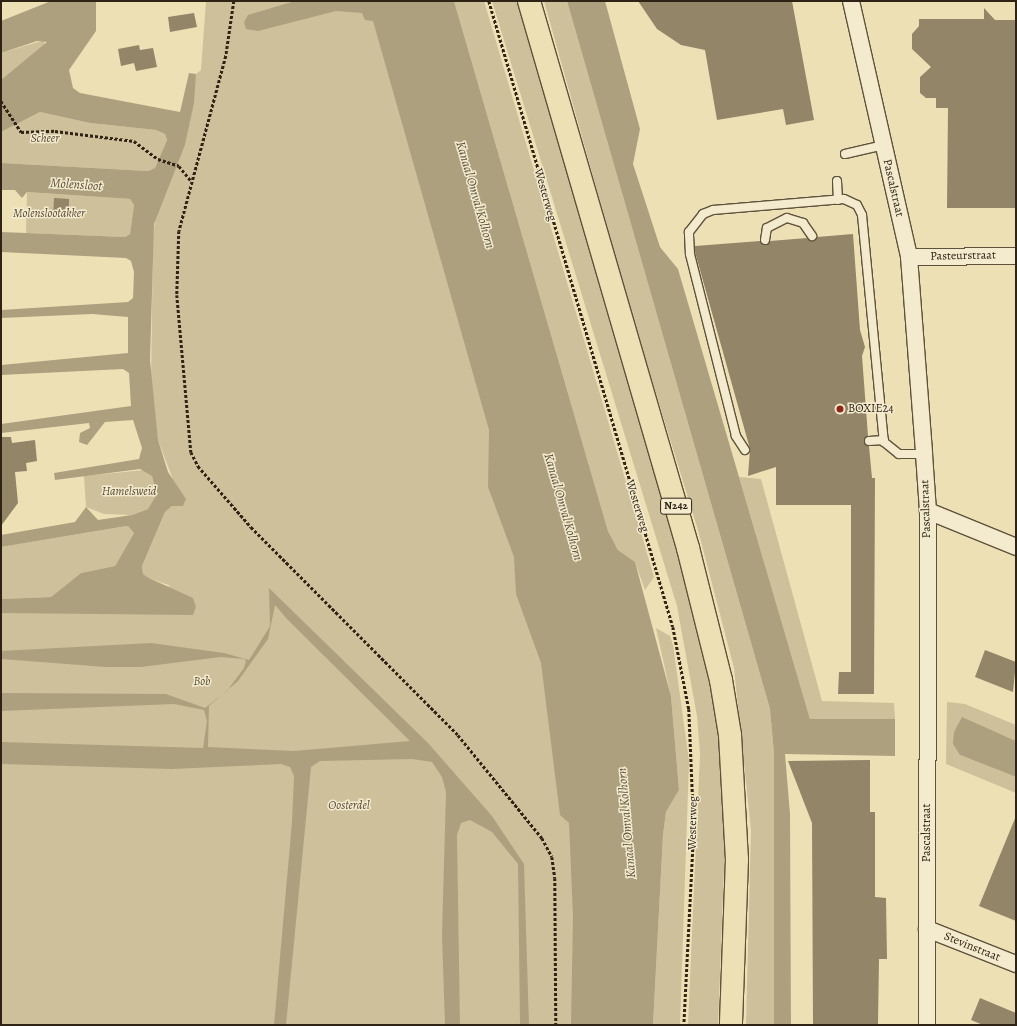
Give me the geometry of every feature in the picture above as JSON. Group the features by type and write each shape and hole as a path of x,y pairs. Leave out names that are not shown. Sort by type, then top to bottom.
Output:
{"main road":[{"name":"N242","path":"529,1 688,548 721,680 736,808 731,1025"}],"street":[{"name":"Pascalstraat","path":"851,1 909,257 924,454 928,511 926,1025"},
{"name":"Pasteurstraat","path":"909,257 1016,256"},
{"path":"928,511 1016,547"},
{"name":"Stevinstraat","path":"927,929 1016,964"}],"lane":[{"path":"845,154 884,145"},
{"path":"837,181 838,200"},
{"path":"745,450 736,436 690,254 689,232 703,214 713,210 838,200 857,205 862,215 884,440 888,448 899,454 924,454"},
{"path":"765,240 767,228 787,218 803,223 812,236"},
{"path":"869,441 884,440"}],"path":[{"path":"234,1 226,56 191,182 179,232 177,295 191,452 198,466 251,527 458,735 542,838 552,857 555,878 556,1025"},
{"name":"Westerweg","path":"489,1 673,627 688,701 694,764 694,829 684,1025"},
{"path":"1,101 17,128 40,134 55,131 134,140 158,159 179,166 191,182"}],"green space":[{"name":"Oosterdel","path":"206,1 378,1 512,514 553,689 583,898 580,1025 1,1025 1,609 171,586 149,578 143,574 142,566 165,512 172,506 183,506 158,440 151,385 153,235 156,215 185,145 192,111 192,88 196,74 201,70"},
{"path":"454,1 484,1 654,577 645,590 635,562 618,550 608,531"},
{"path":"492,1 519,1 665,508 711,682 723,753 726,816 718,1025 688,1025 700,754 697,716 677,606"},
{"path":"544,1 567,1 770,709 774,754 774,1025 746,1025 751,830 734,668 698,530 631,312"},
{"path":"45,40 44,47 36,55 1,80 1,53"},
{"name":"Scheer","path":"40,112 90,123 156,130 165,134 167,140 155,168 148,171 1,163 1,132"},
{"name":"Molenslootakker","path":"27,192 130,199 134,205 130,234 125,237 26,233"},
{"name":"Hamelsweid","path":"144,470 152,476 157,487 155,500 148,509 132,515 104,514 86,507 84,476"},
{"path":"739,477 761,479 822,701 894,703 895,719 810,719"},
{"name":"Hamelsweid","path":"128,526 134,533 115,566 81,573 51,597 1,599 1,547"},
{"path":"656,628 670,636 673,645 689,761 680,1025 653,1025 663,835 666,812 679,790 671,696"},
{"path":"947,702 965,704 1016,725 1016,741 962,718 960,755 1016,777 1016,793 946,764"}],"water":[{"name":"Molensloot","path":"51,1 96,1 96,31 69,70 73,88 80,93 180,112 189,73 196,74 194,103 185,145 154,224 150,360 158,440 168,472 186,499 183,506 172,506 165,512 142,566 143,574 149,578 193,598 196,607 193,615 1,613 1,599 51,597 81,573 115,566 134,533 128,526 1,547 1,535 75,522 86,507 98,520 132,515 148,509 157,494 152,476 140,469 55,480 54,473 139,459 142,448 133,420 105,422 87,445 79,442 80,433 90,428 89,423 1,433 1,424 131,406 129,373 123,369 1,375 1,365 128,353 128,317 92,314 1,318 1,310 128,302 133,298 134,272 131,261 126,258 1,252 1,232 125,237 130,234 134,205 130,199 27,192 22,198 15,190 1,190 1,163 148,171 155,168 167,140 165,134 156,130 90,123 40,112 1,132 1,80 47,42 37,41 1,53 1,21"},
{"name":"Kanaal Omval Kolhorn","path":"295,1 454,1 608,531 618,550 635,562 671,696 679,790 666,812 663,835 653,1025 571,1025 573,917 569,823 560,815 541,663 516,594 514,557 488,487 489,430 373,21 365,20 362,13 336,11 258,31 246,29 244,22 248,15"},
{"path":"567,1 605,1 640,129 633,164 660,247 678,269 810,719 895,719 895,756 785,754 790,814 791,1025 774,1025 774,754 770,709"},
{"path":"269,588 428,743 492,816 524,864 529,1025 520,1025 518,864 492,832 470,820 461,823 457,835 460,1025 445,1025 442,935 446,792 442,777 432,762 412,759 320,761 311,767 286,1025 274,1025 292,822 294,776 290,767 281,764 171,769 1,764 1,742 203,748 207,721 204,710 174,704 1,711 1,693 166,694 205,708 221,695 209,706 208,747 294,751 410,741 288,620 275,605 268,639 238,681 228,690 244,668 246,661 244,659 221,657 141,667 106,667 1,659 1,651 151,643 224,653 249,660 270,626"},
{"path":"962,717 1016,741 1016,777 960,755 953,744 954,732"}],"building":[{"path":"638,1 792,1 814,120 786,125 783,109 717,120 705,50 681,45 657,29"},
{"path":"984,8 995,20 1016,20 1016,208 947,208 948,108 936,108 936,98 926,98 920,93 920,77 931,67 912,49 912,34 919,26 919,19 984,19"},
{"path":"194,13 197,27 170,32 168,17"},
{"path":"139,45 140,50 153,48 157,67 136,71 134,63 121,66 118,49"},
{"path":"54,198 69,199 69,210 53,218"},
{"path":"853,234 860,330 865,347 862,356 868,436 864,442 869,446 872,478 875,478 874,694 838,694 839,672 851,672 851,505 776,505 776,467 748,476 750,449 695,252 695,246 760,241 764,245 770,241 807,238 812,241 817,237"},
{"path":"1,437 11,437 12,443 35,440 37,461 26,463 27,471 15,472 18,503 1,526"},
{"path":"985,650 1016,662 1013,692 975,677"},
{"path":"870,760 870,812 875,812 875,897 886,898 887,959 879,959 878,1025 813,1025 812,823 788,761"},
{"path":"1016,816 1016,921 979,906"},
{"path":"980,998 1016,1013 1016,1025 983,1025 971,1020"}],"place":[{"name":"BOXIE24","path":"840,409"}],"park label":[{"name":"Bob","path":"202,682"}]}
